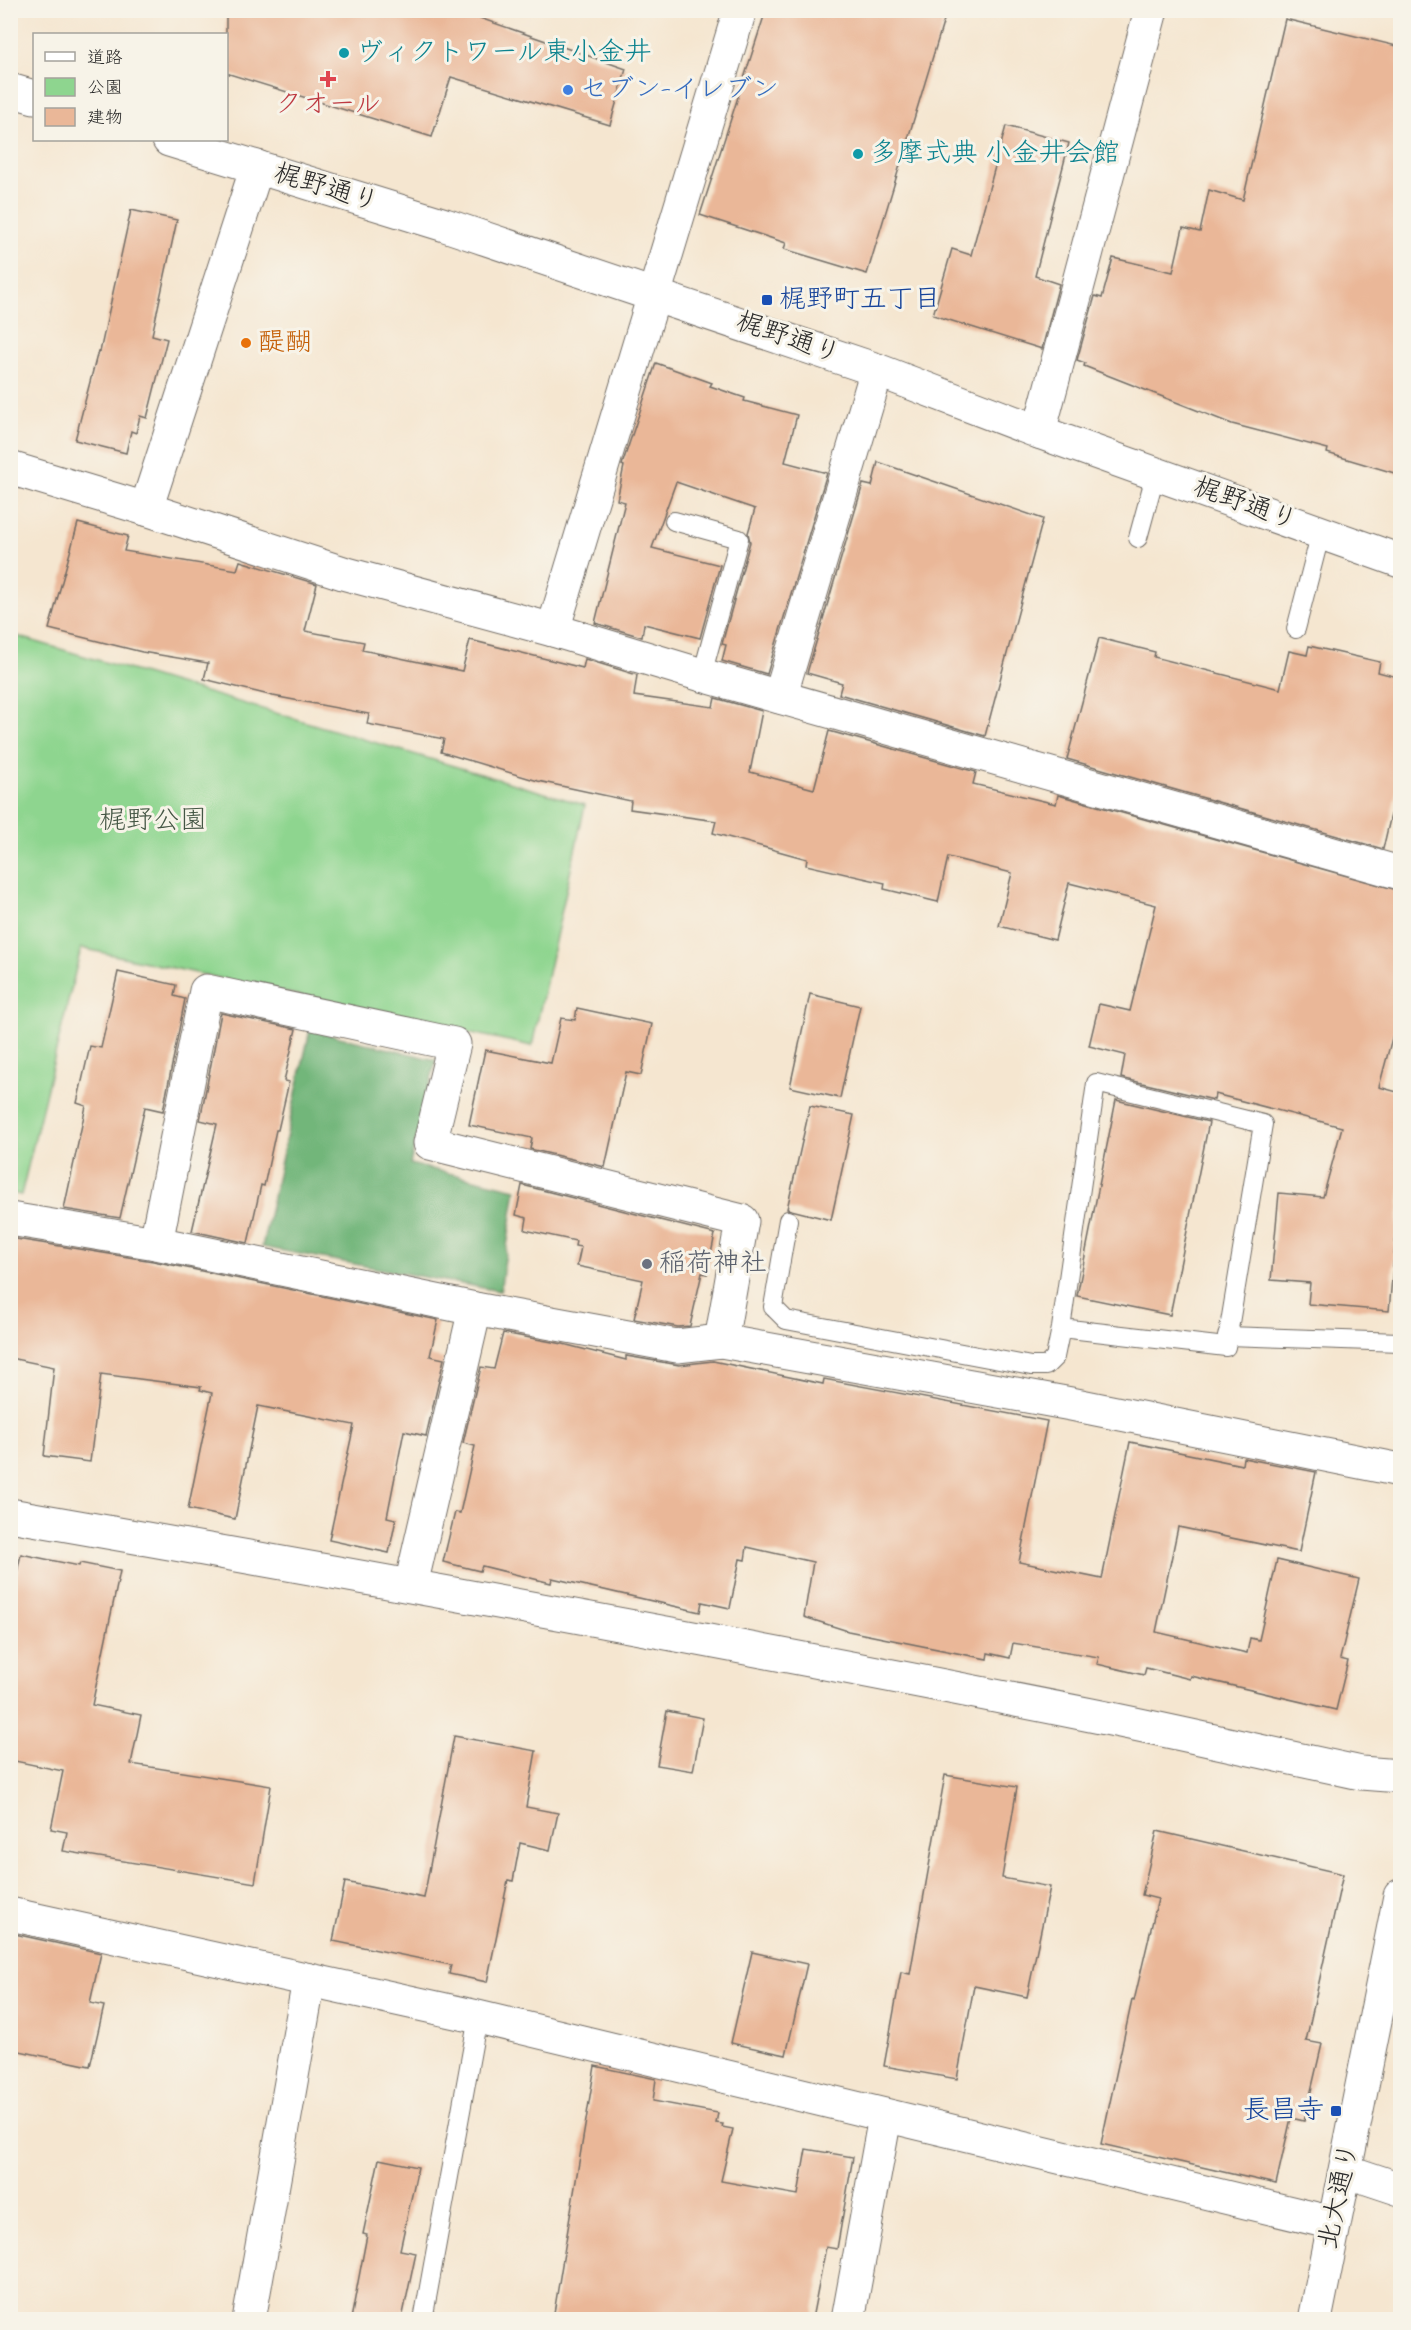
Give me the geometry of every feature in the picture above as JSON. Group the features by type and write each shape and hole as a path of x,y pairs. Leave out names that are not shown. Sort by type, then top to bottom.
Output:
{"street":[{"path":"553,630 740,10"},
{"path":"1039,432 1150,10"},
{"path":"10,90 33,97"},
{"name":"梶野通り","path":"172,141 445,225 656,294 877,370 1039,432 1401,561"},
{"path":"146,509 257,167"},
{"path":"780,697 877,370"},
{"path":"10,468 343,573 553,630 702,675 1401,873"},
{"path":"156,1244 206,991 454,1044 430,1143 742,1221 721,1341"},
{"path":"10,1219 156,1244 475,1309 678,1346 721,1341 1071,1404 1401,1470"},
{"path":"411,1585 475,1309"},
{"path":"10,1515 411,1585 1094,1715 1361,1773 1401,1776"},
{"name":"北大通り","path":"1315,2319 1401,1896"},
{"path":"10,1914 478,2018 1333,2223"},
{"path":"249,2319 309,1980"},
{"path":"848,2319 885,2117"},
{"path":"1346,2170 1401,2188"}],"lane":[{"path":"1138,538 1156,472"},
{"path":"674,521 739,539 702,675"},
{"path":"1296,629 1321,532"},
{"path":"788,1220 773,1307 786,1320 1031,1366 1046,1366 1055,1357 1061,1328 1096,1083 1263,1124 1226,1347 1061,1328"},
{"path":"1227,1336 1401,1341"},
{"path":"423,2319 478,2018"}],"green space":[{"name":"梶野公園","path":"10,634 585,805 532,1046 81,948 21,1195 11,1193"},
{"path":"310,1030 436,1060 410,1164 516,1189 500,1291 262,1247"}],"building":[{"path":"226,10 457,10 626,69 610,125 451,77 432,137 228,74 228,33 226,33"},
{"path":"766,10 947,10 867,274 784,249 786,243 700,215"},
{"path":"1285,19 1401,47 1401,475 1327,453 1328,449 1232,424 1084,366 1085,363 1077,360 1095,296 1102,298 1113,258 1173,272 1183,228 1200,232 1209,190 1243,200"},
{"path":"1006,126 1069,143 1035,276 1059,284 1042,349 933,315 952,249 971,255"},
{"path":"131,210 177,220 152,335 167,339 147,418 140,416 136,433 131,431 126,453 75,440 98,351 100,352"},
{"path":"656,363 712,383 710,386 745,398 744,401 797,415 785,462 827,473 767,674 722,661 726,645 722,644 750,542 748,533 755,509 676,482 652,548 720,565 700,638 644,624 642,637 595,623 625,502 617,500 624,466 622,465"},
{"path":"878,462 1043,519 985,736 839,694 842,683 807,673 863,484 872,486"},
{"path":"78,523 128,536 124,551 237,570 240,561 317,584 305,631 364,642 362,650 462,671 470,640 583,668 585,659 637,675 634,696 713,707 715,698 762,711 750,772 814,789 829,731 976,772 973,784 1056,804 1058,795 1401,891 1401,1004 1379,1087 1401,1093 1401,1181 1389,1311 1308,1304 1310,1283 1271,1280 1279,1193 1323,1197 1342,1127 1215,1094 1214,1100 1121,1078 1125,1055 1089,1046 1099,1004 1130,1011 1156,905 1069,883 1055,940 999,926 1012,873 948,857 938,902 884,889 885,883 806,865 807,859 713,833 716,821 630,809 631,801 538,781 441,752 444,739 367,724 369,714 273,696 204,679 208,663 142,652 49,629"},
{"path":"1099,638 1155,652 1154,657 1280,689 1289,651 1307,655 1309,646 1380,662 1378,672 1401,678 1401,772 1383,849 1067,759"},
{"path":"118,972 176,985 174,996 185,999 163,1111 145,1107 120,1218 64,1209 86,1106 77,1103 90,1046 101,1048"},
{"path":"810,994 860,1006 840,1098 790,1087"},
{"path":"577,1008 652,1024 641,1075 626,1072 605,1167 530,1149 532,1138 469,1125 485,1050 551,1063 561,1018 575,1020"},
{"path":"221,1013 296,1029 284,1081 289,1082 248,1243 192,1231 217,1124 200,1120"},
{"path":"1116,1100 1209,1122 1170,1315 1077,1296"},
{"path":"810,1106 854,1115 831,1220 787,1209"},
{"path":"522,1185 715,1234 707,1274 702,1273 690,1326 678,1327 634,1319 643,1280 577,1266 581,1247 575,1246 576,1241 525,1230 527,1218 516,1215"},
{"path":"10,1238 153,1261 438,1320 430,1356 444,1359 426,1436 404,1431 387,1517 396,1519 389,1553 329,1540 354,1425 258,1406 235,1519 188,1509 212,1393 200,1390 201,1387 101,1374 90,1462 44,1456 54,1367 10,1358"},
{"path":"503,1333 563,1344 626,1360 626,1356 679,1365 713,1361 823,1384 824,1379 1047,1421 1019,1562 1102,1579 1130,1442 1242,1465 1243,1458 1316,1472 1299,1552 1178,1527 1156,1632 1247,1653 1250,1638 1259,1640 1277,1560 1359,1579 1340,1659 1348,1661 1336,1710 1191,1676 1190,1679 1146,1668 1144,1675 1097,1664 1099,1657 1013,1643 1010,1658 988,1653 987,1659 848,1631 804,1617 813,1562 747,1547 745,1560 740,1559 730,1608 702,1602 700,1612 552,1578 551,1583 482,1566 480,1571 443,1562 455,1512 460,1513 475,1446 463,1443 481,1367 494,1369"},
{"path":"21,1554 79,1566 80,1563 120,1571 92,1705 141,1715 131,1764 271,1786 255,1883 63,1851 67,1832 51,1829 63,1771 10,1760 10,1605"},
{"path":"667,1711 703,1718 693,1771 657,1765"},
{"path":"454,1736 536,1751 526,1807 558,1813 550,1850 520,1843 513,1881 508,1880 487,1982 449,1974 451,1965 333,1941 345,1882 424,1898"},
{"path":"945,1775 1017,1787 1002,1878 1050,1887 1027,1997 974,1986 957,2079 884,2066 901,1972 910,1974"},
{"path":"1157,1831 1343,1874 1306,2041 1322,2044 1304,2121 1291,2118 1276,2184 1101,2144 1132,2000 1134,2001 1158,1899 1142,1895"},
{"path":"10,1933 101,1953 90,2003 104,2006 90,2066 10,2049"},
{"path":"752,1952 807,1964 786,2055 731,2043"},
{"path":"595,2066 656,2079 653,2101 718,2113 716,2123 733,2129 721,2181 798,2195 806,2149 853,2157 837,2249 826,2247 812,2319 553,2319"},
{"path":"379,2159 418,2167 400,2250 416,2253 402,2319 351,2319 367,2235 363,2234"}],"place":[{"name":"ヴィクトワール東小金井","path":"344,53"},
{"name":"クオール","path":"328,79"},
{"name":"セブン-イレブン","path":"568,90"},
{"name":"多摩式典 小金井会館","path":"858,154"},
{"name":"梶野町五丁目","path":"767,300"},
{"name":"醍醐","path":"246,343"},
{"name":"稲荷神社","path":"647,1264"},
{"name":"長昌寺","path":"1336,2111"}]}
